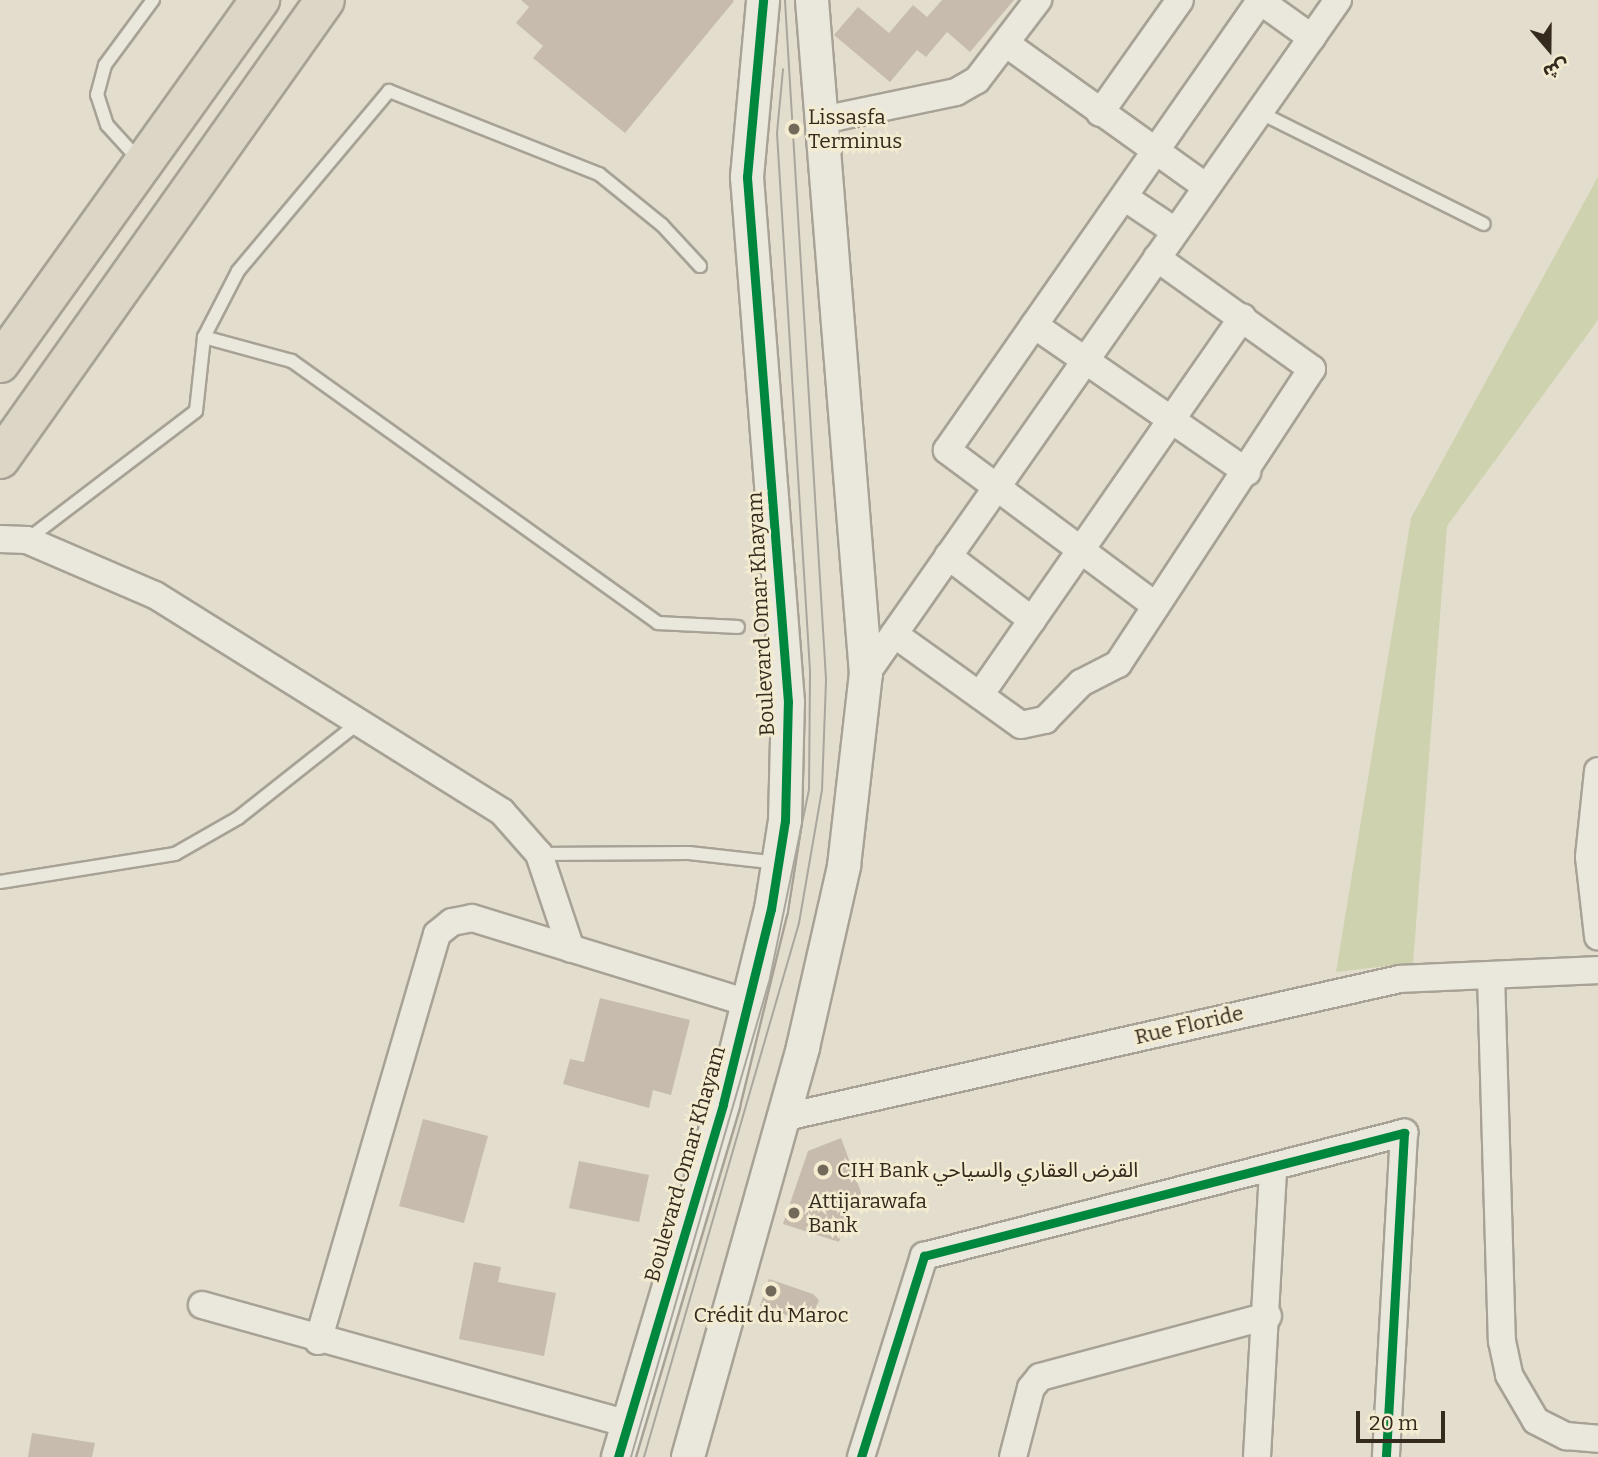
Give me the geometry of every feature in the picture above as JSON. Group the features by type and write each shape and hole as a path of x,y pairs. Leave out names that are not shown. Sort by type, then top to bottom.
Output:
{"highway":[{"path":"0,363 260,0"},
{"path":"0,459 325,0"}],"street":[{"name":"Boulevard Omar Khayam","path":"618,1457 748,1003 778,863 788,702 747,177 763,0"},
{"path":"688,1457 786,1117 844,866 866,674 827,119 812,0"},
{"path":"827,119 956,92 977,80 1008,45 1038,0"},
{"path":"1101,113 1180,0"},
{"path":"1156,606 995,489 947,450 1260,0 1312,37"},
{"path":"866,674 1338,0"},
{"path":"1008,45 1206,187"},
{"path":"1124,197 1175,231"},
{"path":"894,634 1021,724 1045,720 1082,683 1118,664 1247,472 1312,369 1244,317 1157,258"},
{"path":"980,695 1244,317"},
{"path":"1034,325 1247,472"},
{"path":"0,539 27,540 155,595 313,689 357,723 502,812 539,854 571,949"},
{"path":"948,556 1032,620"},
{"path":"1598,771 1588,857 1598,936"},
{"path":"318,1341 437,934 452,922 472,918 748,1003"},
{"name":"Rue Floride","path":"786,1117 1400,979 1598,970"},
{"path":"1491,975 1502,1341 1509,1375 1536,1421 1566,1436 1598,1439"},
{"path":"861,1457 924,1256 1404,1133 1385,1457"},
{"path":"1257,1457 1268,1316 1273,1167"},
{"path":"202,1305 318,1341 628,1424"},
{"path":"1013,1457 1031,1388 1040,1377 1268,1316"}],"lane":[{"path":"143,164 107,125 97,95 105,65 153,0"},
{"path":"27,540 196,411 204,337 238,271 389,91 599,174 662,225 700,266"},
{"path":"1259,112 1484,224"},
{"path":"204,337 292,362 658,623 738,627"},
{"path":"0,882 175,854 238,818 357,723"},
{"path":"539,854 689,853 778,863"}],"green space":[{"path":"1598,177 1598,320 1447,526 1413,963 1336,972 1411,518"}],"building":[{"path":"521,0 734,1 625,133 533,58 543,46 516,23 529,7"},
{"path":"942,0 1014,0 970,52 947,32 926,57 917,50 890,82 834,35 858,7 889,33 913,5 927,17"},
{"path":"600,998 690,1020 671,1095 653,1090 649,1108 563,1084 570,1059 584,1062"},
{"path":"423,1119 488,1136 464,1223 399,1206"},
{"path":"841,1138 862,1195 853,1199 839,1242 783,1224 808,1151"},
{"path":"579,1161 649,1175 639,1222 569,1208"},
{"path":"474,1262 501,1267 498,1282 556,1293 544,1356 459,1339"},
{"path":"769,1279 813,1294 819,1300 814,1315 807,1312 804,1321 760,1306"},
{"path":"32,1433 95,1443 92,1457 28,1457"}],"tram line":[{"path":"644,1457 799,923 822,790 826,679 785,0"},
{"path":"631,1457 770,978 809,789 810,671 777,133 783,69"}],"cycle path":[{"path":"618,1457 723,1104 771,909 785,821 788,702 747,177 763,0"},
{"path":"861,1457 924,1256 1404,1133 1386,1457"}],"place":[{"name":"Lissasfa Terminus","path":"794,129"},
{"name":"CIH Bank القرض العقاري والسياحي","path":"823,1170"},
{"name":"Attijarawafa Bank","path":"794,1213"},
{"name":"Crédit du Maroc","path":"771,1291"}]}
